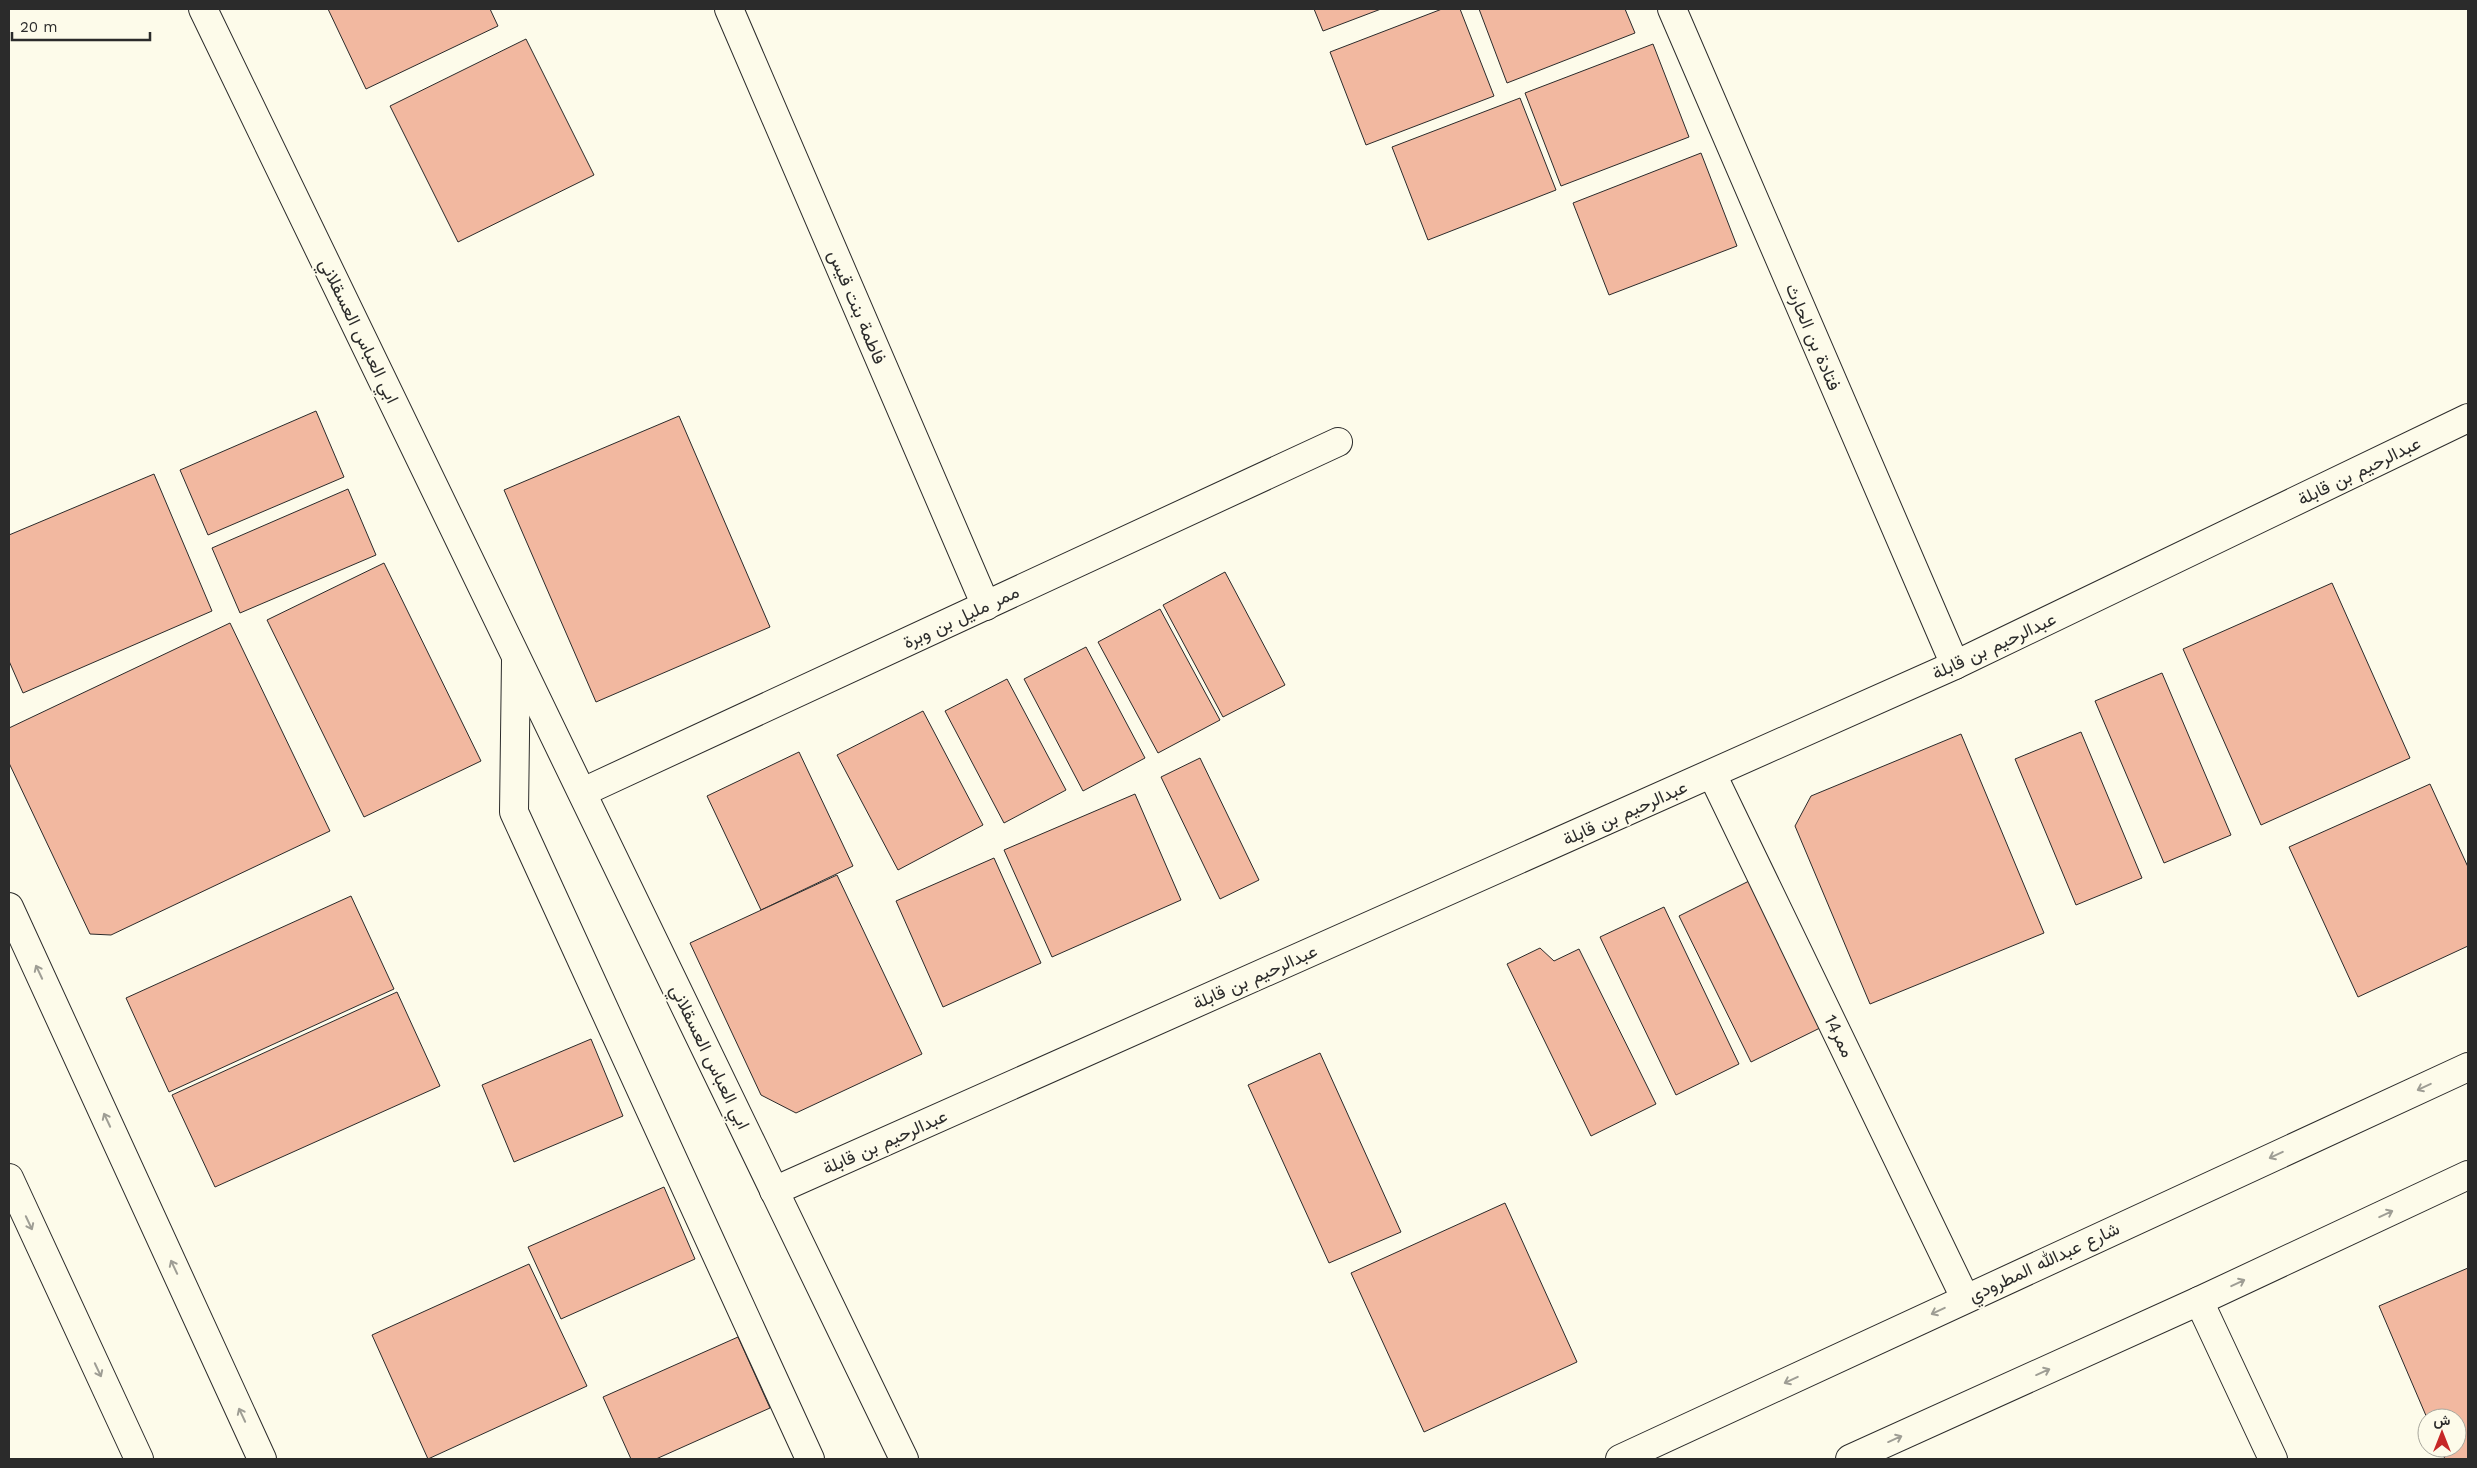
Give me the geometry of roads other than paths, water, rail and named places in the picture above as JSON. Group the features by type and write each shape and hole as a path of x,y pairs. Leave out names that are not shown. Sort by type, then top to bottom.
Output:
{"street":[{"name":"ابي العباس العسقلاني","path":"203,9 904,1459"},
{"name":"فاطمة بنت قيس","path":"729,9 986,606"},
{"name":"فتادة بن الحارث","path":"1672,9 1955,665"},
{"name":"عبدالرحيم بن قابلة","path":"774,1191 1955,665 2468,418"},
{"name":"ممر مليل بن وبرة","path":"583,792 1338,442"},
{"name":"ابي العباس العسقلاني","path":"516,654 514,812 810,1459"},
{"name":"ممر14","path":"1712,774 1965,1298"},
{"path":"9,906 262,1459"},
{"name":"شارع عبدالله المطرودي","path":"1620,1459 2468,1066"},
{"path":"1850,1459 2199,1301 2468,1175"},
{"path":"9,1178 139,1459"},
{"path":"2199,1301 2273,1459"}]}
